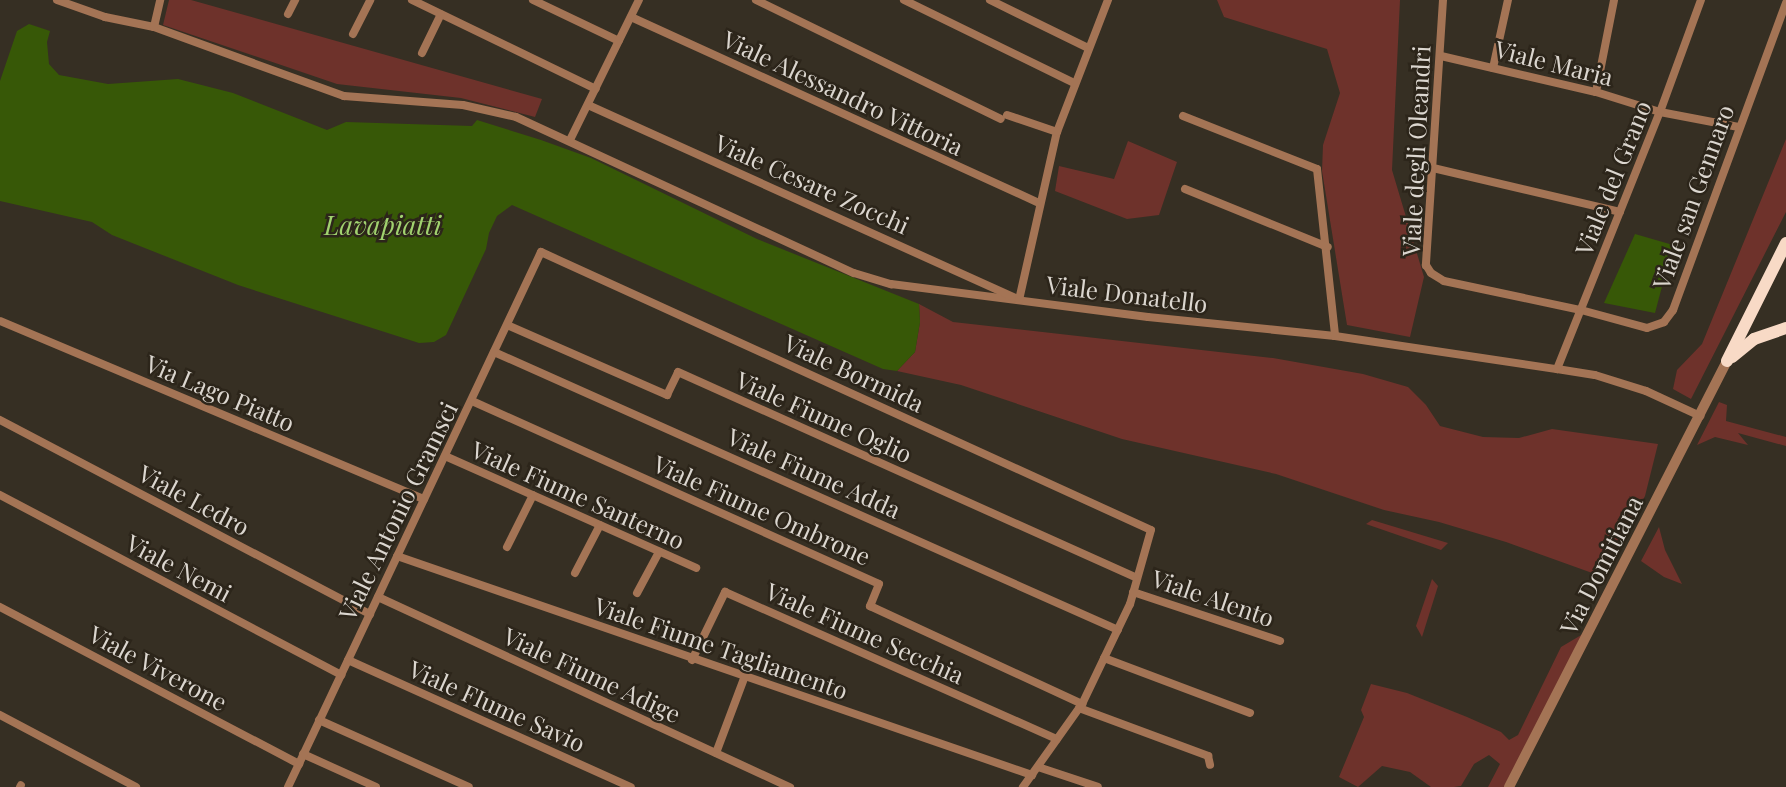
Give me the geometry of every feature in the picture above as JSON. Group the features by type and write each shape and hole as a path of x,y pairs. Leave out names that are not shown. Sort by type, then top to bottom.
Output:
{"highway":[{"path":"1727,361 1786,243"},
{"path":"1727,361 1754,339 1786,328"}],"street":[{"name":"Viale Donatello","path":"57,0 105,17 154,27 345,96 463,105 516,117 854,273 891,284 1335,336 1595,375 1633,387 1700,416"},
{"path":"154,27 160,0"},
{"path":"288,14 295,0"},
{"path":"353,34 370,0"},
{"path":"412,0 596,89"},
{"path":"533,0 619,41"},
{"path":"570,140 639,0"},
{"path":"756,0 1004,117 1057,132"},
{"path":"904,0 1074,83"},
{"path":"990,0 1088,48"},
{"path":"1018,300 1057,132 1108,0"},
{"name":"Viale degli Oleandri","path":"1443,0 1426,264 1431,274 1444,281 1581,310"},
{"path":"1493,68 1508,0"},
{"path":"1596,92 1614,0"},
{"name":"Viale del Grano","path":"1557,369 1660,112 1701,0"},
{"name":"Viale san Gennaro","path":"1581,310 1647,328 1664,322 1673,310 1786,3"},
{"path":"422,53 441,14"},
{"name":"Viale Alessandro Vittoria","path":"631,17 1039,204"},
{"name":"Viale Maria","path":"1441,56 1596,92 1660,112 1740,127"},
{"name":"Viale Cesare Zocchi","path":"588,105 1018,300"},
{"path":"1183,116 1317,169 1328,247 1335,336"},
{"path":"1433,168 1620,212"},
{"path":"1185,189 1328,247"},
{"name":"Viale Antonio Gramsci","path":"288,787 541,252"},
{"name":"Viale Bormida","path":"541,252 1151,530 1137,578"},
{"name":"Via Lago Piatto","path":"0,321 424,499"},
{"name":"Viale Fiume Oglio","path":"507,325 667,395 678,372 1137,578"},
{"name":"Viale Fiume Adda","path":"494,352 1118,630"},
{"name":"Via Domitiana","path":"1509,787 1727,361"},
{"name":"Viale Fiume Ombrone","path":"472,401 879,584 870,606 1080,706"},
{"name":"Viale Ledro","path":"0,420 370,614"},
{"name":"Viale Fiume Santerno","path":"445,456 696,568"},
{"name":"Viale Nemi","path":"0,495 341,675"},
{"path":"507,547 533,495"},
{"path":"575,573 600,525"},
{"path":"637,593 659,552"},
{"name":"Viale Fiume Tagliamento","path":"397,556 692,660 1035,771 1098,787"},
{"path":"1023,787 1080,706 1118,630 1137,578"},
{"name":"Viale Fiume Secchia","path":"692,660 725,592 1057,739"},
{"name":"Viale Alento","path":"1133,592 1280,641"},
{"name":"Viale Fiume Adige","path":"378,597 790,787"},
{"name":"Viale Viverone","path":"0,607 299,764"},
{"path":"1104,658 1250,713"},
{"name":"Viale FIume Savio","path":"348,660 631,787"},
{"path":"716,753 745,676"},
{"path":"1080,706 1209,756 1210,765"},
{"path":"0,715 136,787"},
{"path":"319,720 469,787"},
{"path":"303,754 376,787"}],"shaded area":[{"path":"169,0 191,0 542,99 535,117 461,98 337,84 163,25"},
{"path":"1217,0 1400,0 1392,170 1424,277 1410,337 1347,325 1322,171 1323,145 1340,93 1327,49 1224,17"},
{"path":"1786,139 1786,212 1691,399 1673,389 1677,370 1702,344"},
{"path":"1128,141 1177,162 1159,215 1127,219 1055,191 1059,166 1114,179"},
{"path":"919,304 953,322 1273,358 1363,374 1408,387 1426,405 1440,426 1483,437 1519,438 1552,429 1658,444 1645,496 1616,552 1595,574 1506,542 1439,522 1384,510 1276,474 1122,439 961,385 897,371 915,352 920,322"},
{"path":"1719,402 1727,405 1726,421 1786,437 1786,446 1738,433 1748,445 1715,437 1697,445"},
{"path":"1372,520 1448,543 1441,550 1366,524"},
{"path":"1659,527 1665,550 1682,584 1664,577 1641,561"},
{"path":"1432,579 1438,586 1422,637 1416,626"},
{"path":"1583,634 1504,787 1488,787 1500,764 1489,755 1474,764 1461,786 1431,787 1410,772 1382,766 1358,787 1339,777 1364,717 1361,710 1371,684 1407,693 1467,717 1501,732 1509,740 1518,735 1561,647"}],"water":[{"name":"Lavapiatti","path":"29,24 50,31 47,42 49,64 59,75 108,84 178,79 233,93 327,130 346,122 472,126 477,120 591,158 757,239 919,304 920,322 915,352 897,371 883,369 512,205 497,216 489,233 486,249 446,335 434,342 419,343 238,285 112,235 92,222 0,201 0,81 17,31"},
{"path":"1635,234 1673,245 1655,313 1604,303"}]}
